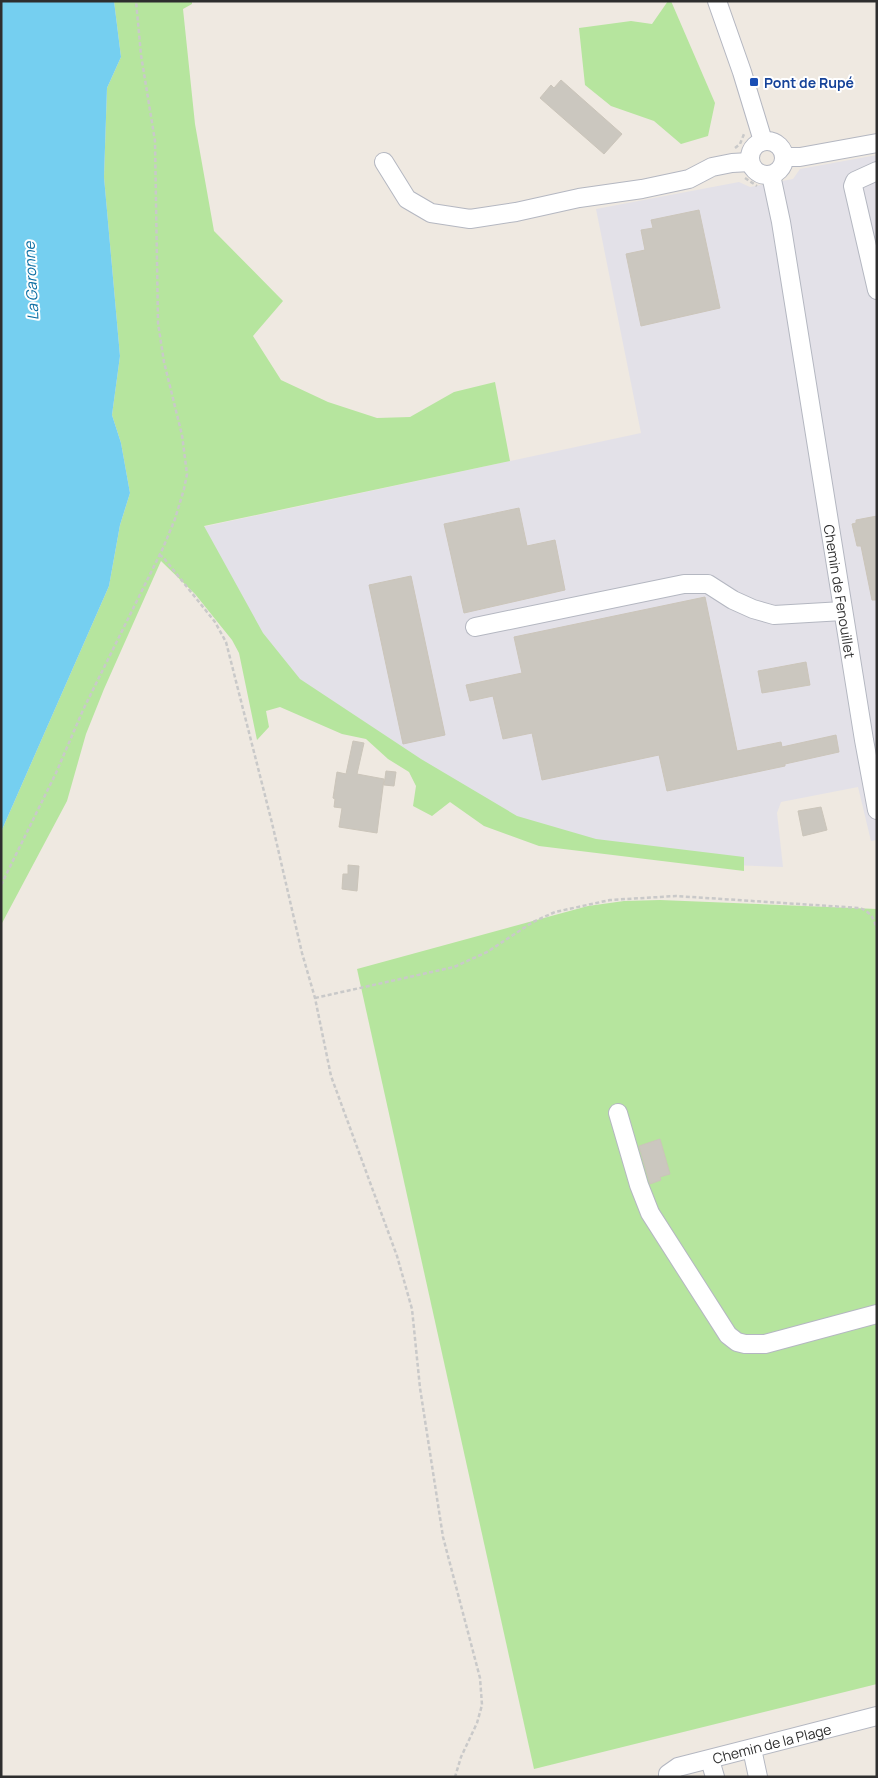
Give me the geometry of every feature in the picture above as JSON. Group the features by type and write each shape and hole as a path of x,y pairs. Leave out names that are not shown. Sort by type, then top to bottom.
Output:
{"street":[{"path":"717,1 740,63 763,141"},
{"path":"763,141 778,144 785,157 783,166 778,172 771,175 760,174 752,167 750,162 751,152 758,143 763,141"},
{"path":"785,157 800,157 877,143"},
{"path":"384,162 407,199 432,213 470,219 516,212 579,198 642,189 689,179 712,167 750,162"},
{"path":"877,171 855,181 853,186 877,290"},
{"name":"Chemin de Fenouillet","path":"771,175 781,222 843,612 877,810"},
{"path":"475,627 684,584 708,584 733,600 753,609 774,615 843,612"},
{"path":"618,1113 639,1185 650,1213 728,1335 737,1342 765,1344 877,1314"},
{"name":"Chemin de la Plage","path":"668,1775 678,1768 877,1716"},
{"path":"752,1749 758,1777"},
{"path":"710,1760 715,1777"}],"path":[{"path":"1,885 56,773 83,710 163,548 175,519 187,474 186,457 164,362 158,323 155,141 141,55 136,1"},
{"path":"744,130 744,138 740,144 731,150 734,175 742,176 758,188"},
{"path":"159,555 163,557 215,622 226,642 272,823 302,953 315,998 331,1076 396,1256 412,1309 420,1388 443,1537 480,1678 482,1705 477,1723 461,1757 455,1777"},
{"path":"315,998 454,967 487,952 534,922 555,912 610,900 676,896 860,908 869,912 873,917 877,930"}],"shaded area":[{"path":"877,155 877,840 871,841 858,787 781,802 777,813 783,867 708,864 517,835 249,657 175,533 641,433 596,209 739,182 750,187 793,179 800,169"}],"green space":[{"path":"114,1 192,1 192,4 183,9 195,124 214,231 283,301 253,336 281,380 328,402 377,418 410,417 454,392 495,382 510,461 204,526 263,633 300,679 421,759 517,816 596,839 744,857 744,871 539,846 484,826 450,802 432,816 413,806 416,786 409,772 388,759 366,739 342,734 280,707 266,711 269,727 257,740 239,653 232,640 195,594 161,561 86,734 67,801 1,925 1,832 109,586 120,525 130,493 121,443 112,415 120,356 104,177 107,88 121,57"},
{"path":"668,1 671,1 715,103 708,136 681,144 654,121 611,106 585,85 579,28 631,21 652,24"},
{"path":"660,900 877,909 877,1684 534,1769 357,969 588,906 624,901"}],"water":[{"name":"La Garonne","path":"1,1 114,1 121,57 107,88 104,177 120,356 112,415 121,443 130,493 120,525 109,586 1,832"}],"building":[{"path":"561,80 622,134 604,154 540,98 551,85 554,88"},
{"path":"699,210 720,308 641,326 626,254 645,250 641,230 653,228 651,220"},
{"path":"519,508 527,546 555,540 565,590 464,613 444,524"},
{"path":"877,516 877,600 872,600 861,546 857,546 852,524 856,523 856,520"},
{"path":"411,576 445,735 403,744 369,585"},
{"path":"705,597 737,751 781,742 782,747 836,735 839,752 785,764 785,766 667,791 659,755 542,780 532,733 503,739 493,696 470,701 466,685 522,673 514,637"},
{"path":"806,662 810,685 762,693 758,671"},
{"path":"353,741 364,743 357,774 384,779 377,833 339,827 342,808 334,807 335,799 333,798 337,772 346,774"},
{"path":"386,771 396,772 394,786 384,785"},
{"path":"821,807 827,830 803,836 798,811"},
{"path":"348,865 359,866 357,891 342,889 343,874 348,874"},
{"path":"660,1139 670,1174 660,1177 661,1180 650,1184 639,1146"}],"place":[{"name":"Pont de Rupé","path":"754,82"}]}
